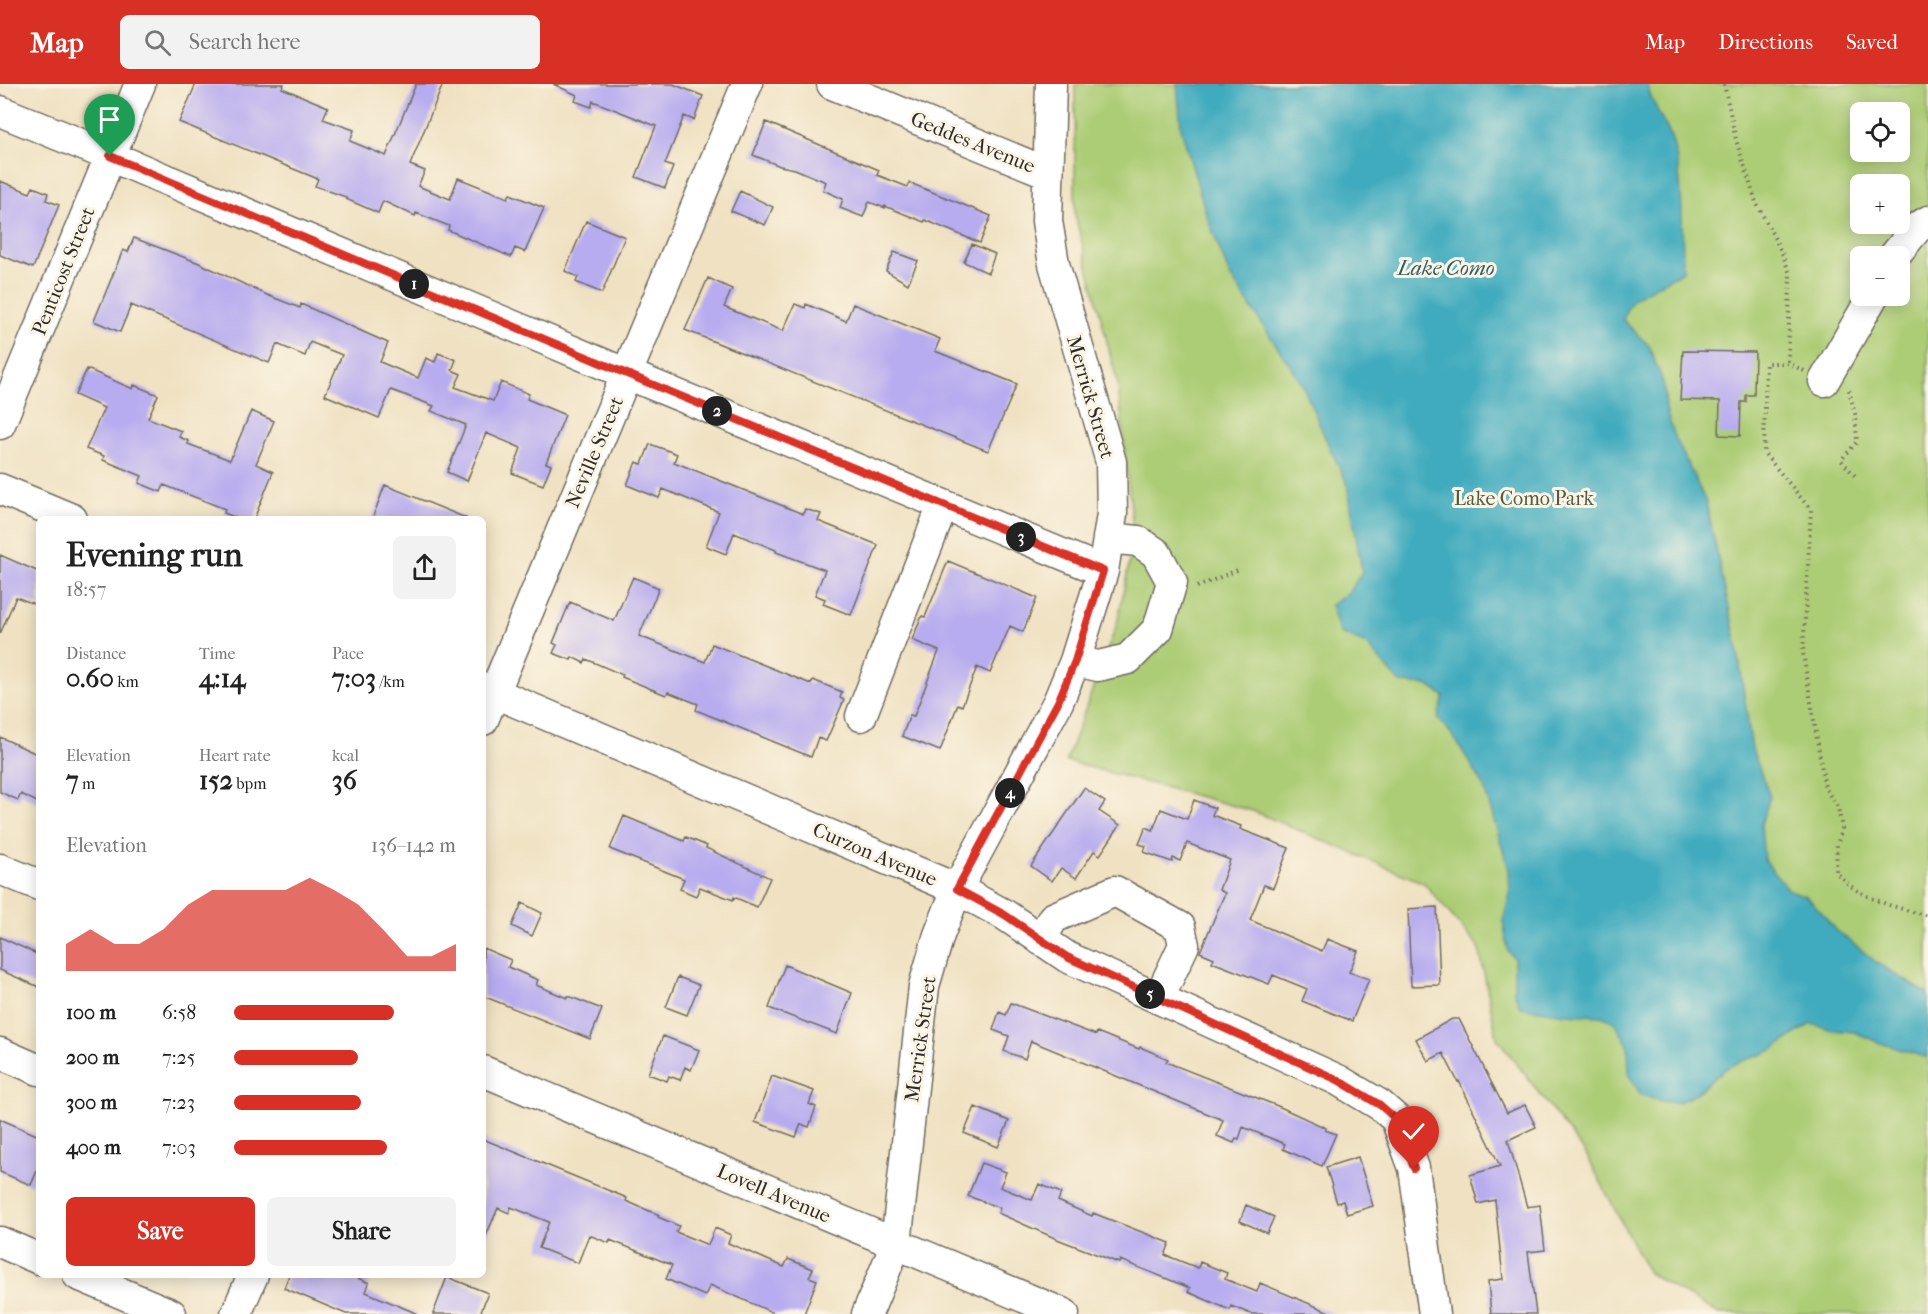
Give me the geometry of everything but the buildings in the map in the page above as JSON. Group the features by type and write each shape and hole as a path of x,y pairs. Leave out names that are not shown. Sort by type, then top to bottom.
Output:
{"street":[{"name":"Penticost Street","path":"0,424 140,84"},
{"name":"Neville Street","path":"487,700 627,374 747,84"},
{"name":"Geddes Avenue","path":"832,84 1048,173"},
{"name":"Merrick Street","path":"867,1314 896,1244 924,986 939,935 957,889 1038,742 1075,661 1103,571 1112,514 1111,462 1054,264 1047,221 1051,84"},
{"path":"0,111 1103,571"},
{"path":"1902,246 1918,227 1928,221"},
{"path":"1824,381 1869,306"},
{"path":"0,489 65,516"},
{"path":"861,716 943,505"},
{"path":"1075,661 1098,666 1128,659 1158,629 1168,597 1172,582 1156,553 1138,541 1108,538"},
{"name":"Curzon Avenue","path":"487,700 957,889 1005,915 1067,957 1338,1080 1380,1105 1396,1119 1414,1168 1434,1314"},
{"path":"0,869 36,884"},
{"path":"1041,940 1053,918 1115,891 1180,927 1184,945 1159,998"},
{"path":"0,1053 36,1069"},
{"name":"Lovell Avenue","path":"486,1072 1064,1314"},
{"path":"0,1242 36,1258"},
{"path":"85,1278 171,1314"},
{"path":"236,1314 252,1278"}],"path":[{"path":"1724,84 1736,140 1756,202 1790,274 1788,363 1766,363 1764,453 1811,510 1803,653 1825,788 1838,808 1842,828 1837,845 1836,872 1846,885 1892,907 1928,916"},
{"path":"1824,381 1850,390 1856,421 1857,442 1841,460 1856,477"},
{"path":"1168,597 1238,570"}],"green space":[{"name":"Lake Como Park","path":"1075,84 1928,84 1928,1314 1719,1314 1648,1273 1586,1154 1497,1038 1479,948 1424,883 1253,811 1066,761 1117,624 1134,538 1118,385 1075,215"}],"water":[{"name":"Lake Como","path":"1177,84 1647,84 1652,100 1670,135 1677,159 1682,207 1683,271 1634,298 1623,320 1649,346 1663,382 1667,414 1676,439 1706,502 1737,645 1752,749 1770,797 1761,825 1764,860 1789,890 1806,896 1835,930 1877,963 1928,994 1928,1058 1854,1032 1833,1030 1812,1024 1770,1051 1727,1068 1684,1100 1668,1102 1641,1095 1629,1075 1628,1045 1615,1022 1601,1016 1565,1014 1520,1007 1514,991 1514,958 1508,951 1503,921 1510,894 1509,870 1483,784 1454,737 1438,718 1444,696 1427,685 1400,683 1366,644 1340,633 1331,605 1349,592 1362,572 1347,483 1302,384 1230,276 1207,217 1181,128"}],"route":[{"path":"110,156 1103,571 1075,661 1058,702 957,889 1005,915 1067,957 1338,1080 1380,1105 1396,1119 1414,1168"}]}
